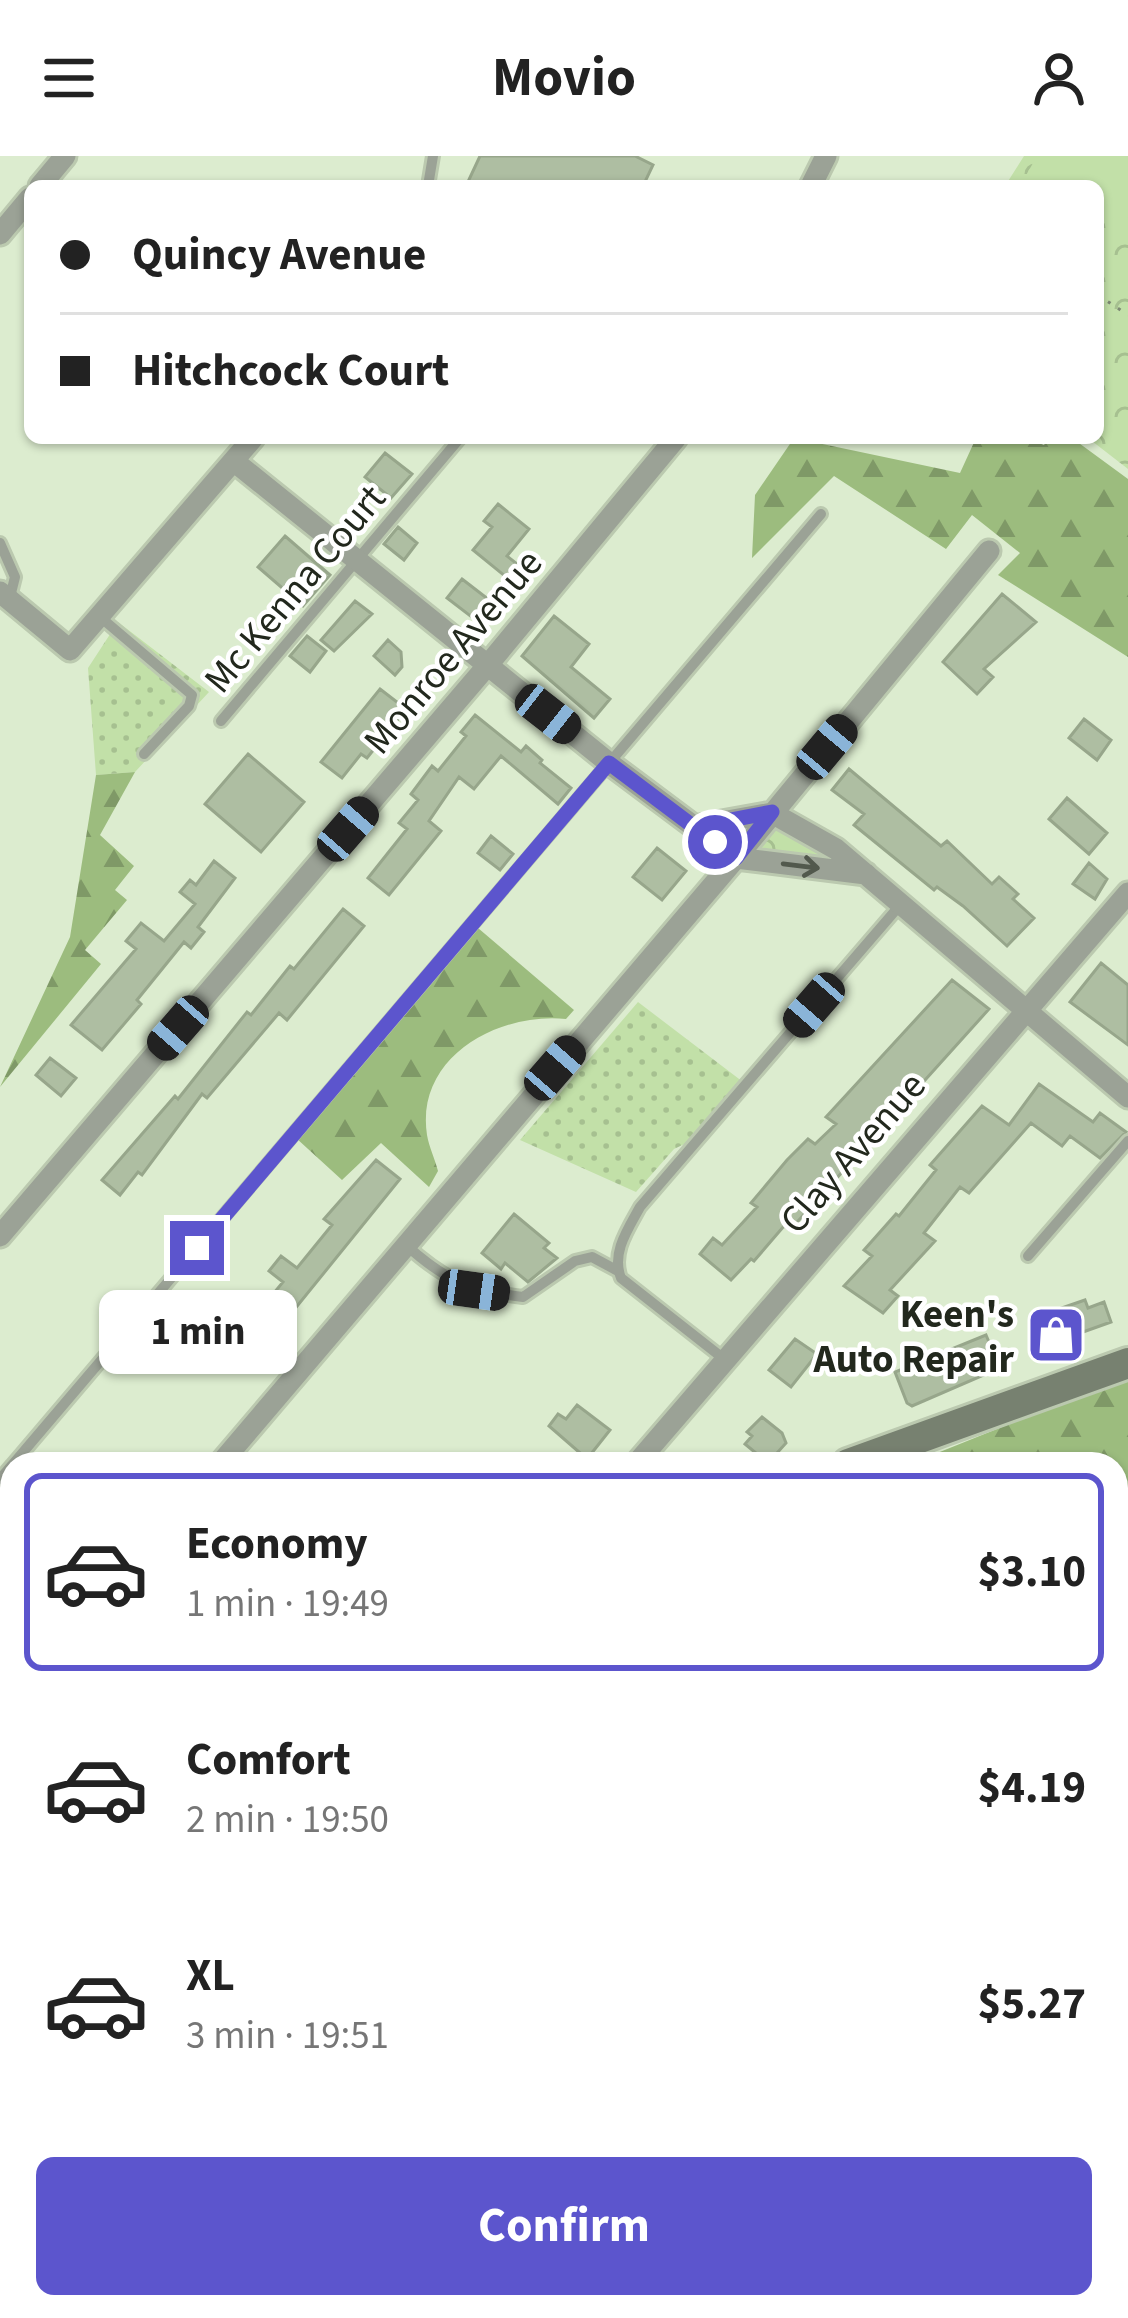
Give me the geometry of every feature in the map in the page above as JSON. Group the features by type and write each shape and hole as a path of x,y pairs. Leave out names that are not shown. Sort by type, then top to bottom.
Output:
{"main road":[{"path":"881,1452 1128,1363"}],"street":[{"path":"45,180 65,156"},
{"path":"0,234 24,205"},
{"path":"4,596 70,650 248,444"},
{"name":"Monroe Avenue","path":"0,1236 671,444"},
{"path":"235,462 609,763 736,858 866,874"},
{"path":"230,1452 736,858 989,551"},
{"path":"694,827 772,812 836,849 1128,1097"},
{"name":"Clay Avenue","path":"646,1452 1128,892"}],"lane":[{"name":"Mc Kenna Court","path":"221,721 455,444"},
{"path":"23,1452 821,514"},
{"path":"0,543 15,577 4,596"},
{"path":"99,616 192,695 189,706 144,754"},
{"path":"726,1360 621,1278 615,1264 619,1250 640,1207 901,904"},
{"path":"1028,1256 1128,1141"},
{"path":"404,1243 440,1275 474,1290 524,1297 575,1261 592,1257 618,1271"}],"green space":[{"path":"1024,156 1128,156 1128,469 1096,444 1104,444 1104,180 1009,180"},
{"path":"1037,156 1128,156 1128,217 1104,219 1104,180 1023,180"},
{"path":"790,444 822,444 960,473 973,444 1080,444 1128,479 1128,657 998,575 1020,553 972,515 946,549 834,476 752,558 755,495"},
{"path":"118,622 209,692 135,772 96,775 88,668"},
{"path":"135,772 100,835 134,866 115,890 127,900 85,950 101,964 0,1087 70,937 96,775"},
{"path":"772,813 866,874 736,858 694,827"},
{"path":"478,928 574,1010 566,1019 515,1023 490,1032 448,1062 434,1083 427,1107 427,1135 438,1171 429,1187 381,1143 342,1180 296,1138"},
{"path":"638,1002 747,1085 693,1140 674,1149 636,1192 520,1140"},
{"path":"1128,1376 1128,1452 940,1452"}],"building":[{"path":"480,156 635,156 653,165 646,180 469,180"},
{"path":"385,453 412,474 391,498 365,477"},
{"path":"498,504 529,529 507,556 521,567 511,581 473,550 492,527 484,521"},
{"path":"398,527 417,543 404,560 384,544"},
{"path":"285,536 330,575 303,606 258,567"},
{"path":"462,579 488,599 473,618 447,598"},
{"path":"1002,594 1036,622 984,669 993,677 977,694 943,662"},
{"path":"355,601 372,614 334,651 321,640"},
{"path":"554,616 589,644 571,667 610,699 594,718 522,656"},
{"path":"307,636 326,651 310,672 290,656"},
{"path":"388,640 401,652 402,667 395,675 374,656"},
{"path":"380,689 406,709 367,758 361,754 342,778 321,762"},
{"path":"475,715 521,752 526,746 571,788 558,804 501,756 474,789 459,777 429,821 441,831 389,895 368,878 407,829 399,823 418,800 411,794 432,766 438,771 466,736 461,732"},
{"path":"1084,719 1111,740 1097,760 1069,738"},
{"path":"248,754 304,802 261,852 205,804"},
{"path":"849,769 941,846 947,841 992,884 999,877 1018,894 1013,899 1034,918 1007,946 963,906 937,887 934,890 854,825 864,814 832,790"},
{"path":"1067,798 1107,833 1089,854 1049,819"},
{"path":"491,836 513,854 500,870 478,853"},
{"path":"657,848 686,871 662,900 633,877"},
{"path":"214,861 235,878 198,927 204,932 191,948 184,942 102,1050 71,1025 136,949 126,941 141,923 164,941 195,904 180,892 190,880 196,885"},
{"path":"1089,863 1107,879 1095,899 1073,884"},
{"path":"343,909 364,926 287,1020 279,1013 207,1098 202,1094 142,1175 138,1172 120,1195 102,1180"},
{"path":"1101,963 1128,985 1128,1045 1070,1002"},
{"path":"952,980 989,1009 790,1230 784,1226 731,1280 700,1254 713,1238 722,1245 757,1207 751,1203 787,1160 808,1139 815,1144 836,1124 826,1117"},
{"path":"50,1058 76,1078 61,1096 36,1075"},
{"path":"1039,1084 1093,1122 1100,1113 1126,1132 1100,1158 1070,1136 1062,1146 1031,1123 969,1193 960,1187 924,1233 935,1241 890,1290 898,1296 883,1313 844,1286 872,1256 864,1250 899,1216 936,1170 930,1165 982,1106 1009,1125"},
{"path":"376,1160 400,1179 281,1326 260,1310 283,1282 269,1271 281,1256 297,1268 332,1225 324,1219"},
{"path":"514,1214 549,1243 544,1248 557,1258 528,1282 505,1263 501,1269 482,1253"},
{"name":"Keen's Auto Repair","path":"1085,1300 1088,1308 1104,1302 1111,1322 1041,1347 1030,1319"},
{"path":"986,1335 1000,1368 912,1406 907,1403 895,1372"},
{"path":"795,1339 817,1354 791,1387 769,1370"},
{"path":"577,1405 610,1430 593,1452 579,1452 549,1426 558,1414 566,1419"},
{"path":"762,1417 782,1433 786,1443 778,1452 755,1452 745,1444 752,1436 747,1432"}],"place":[{"name":"Keen's Auto Repair","path":"1056,1335"}],"route":[{"path":"197,1248 609,763 694,827 772,812 736,858 715,842"}]}
